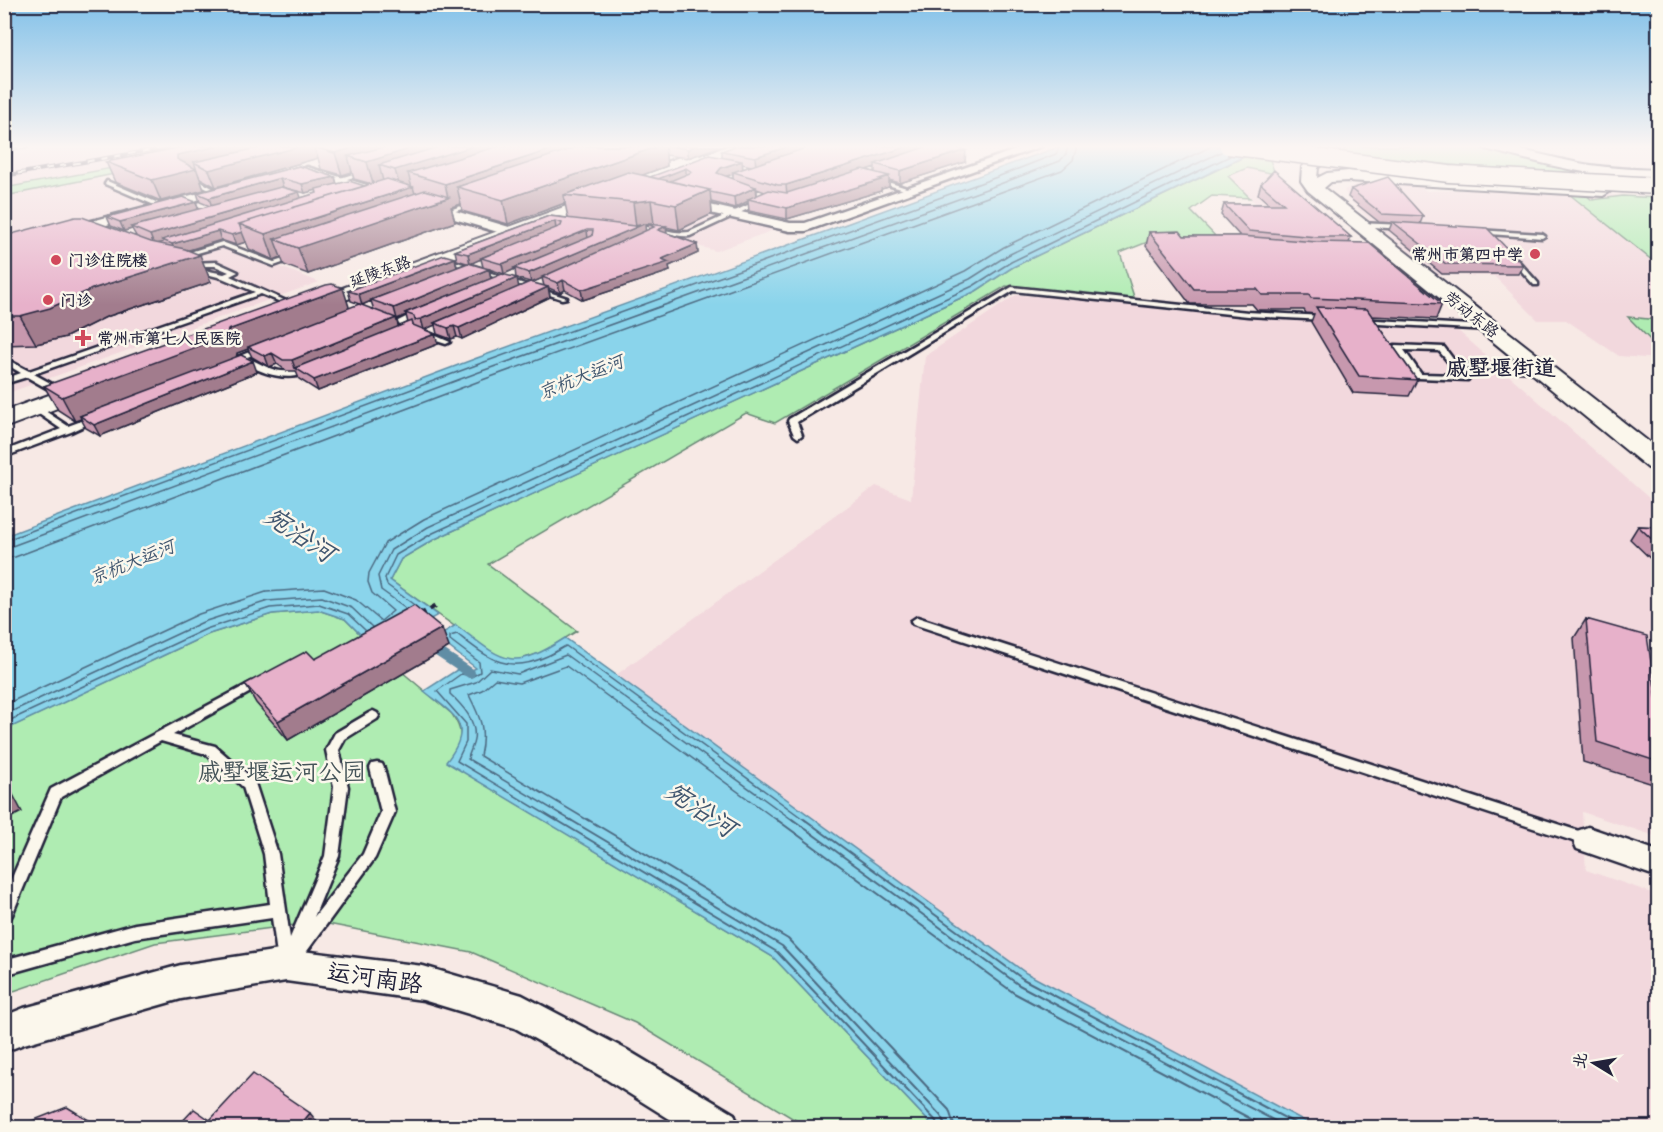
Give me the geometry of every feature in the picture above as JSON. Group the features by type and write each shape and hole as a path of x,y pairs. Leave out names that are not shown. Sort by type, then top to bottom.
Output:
{"main road":[{"name":"延陵东路","path":"279,311 591,199"},
{"name":"延陵东路","path":"279,311 337,300 505,230 605,199"},
{"name":"劳动东路","path":"1327,199 1387,252 1542,370 1650,446"},
{"path":"4,409 62,393 108,376"},
{"path":"4,420 36,408 62,393"}],"street":[{"path":"60,233 99,226 161,206 197,199"},
{"path":"674,201 798,228 884,199"},
{"path":"408,201 505,230"},
{"path":"1588,840 1659,864"},
{"name":"运河南路","path":"4,1034 24,1026 181,982 286,965 423,983 522,1013 614,1063 720,1128"}],"lane":[{"path":"144,199 161,206"},
{"path":"624,229 642,231 653,228 682,235 690,234 764,199"},
{"path":"437,211 481,201"},
{"path":"543,220 566,222"},
{"path":"1358,225 1406,228"},
{"path":"1466,231 1542,236"},
{"path":"1490,232 1497,241"},
{"path":"168,255 176,258 222,244 274,264 306,253"},
{"path":"237,249 248,246"},
{"path":"1505,250 1536,284"},
{"path":"440,258 564,298"},
{"path":"459,272 481,263"},
{"path":"192,264 216,264 235,272 224,276"},
{"path":"185,268 224,276 261,292 279,311"},
{"path":"493,283 514,274"},
{"path":"522,292 543,283"},
{"path":"798,435 792,421 1012,289 1248,314 1328,319"},
{"path":"4,382 261,292"},
{"path":"398,324 429,310"},
{"path":"389,320 446,342"},
{"path":"1351,320 1489,328"},
{"path":"418,331 436,329"},
{"path":"274,345 241,357 275,375 298,375 318,366"},
{"path":"1454,365 1465,378 1419,376 1398,347 1441,349 1454,365 1542,370"},
{"path":"4,360 62,393"},
{"path":"235,364 246,360"},
{"path":"36,408 68,430"},
{"path":"4,454 102,417"},
{"path":"917,621 1588,840"},
{"path":"4,915 56,793 252,686"},
{"path":"286,965 332,856 341,787 332,750 340,736 373,716"},
{"path":"160,736 210,750 249,784 271,854 286,965"},
{"path":"286,965 368,858 388,812 377,768"},
{"path":"4,968 135,931 278,909"}],"path":[{"path":"410,620 439,604"}],"shaded area":[{"path":"5,199 145,199 157,204 5,245"},
{"path":"610,199 645,199 775,227 774,230 716,251 650,233 645,235 588,227 540,225"},
{"path":"1251,199 1272,199 1270,217"},
{"name":"常州市第四中学","path":"1349,199 1658,199 1658,359 1619,356 1566,320 1538,320 1494,276 1439,275 1368,219"},
{"name":"常州市第七人民医院","path":"222,244 319,282 5,394 5,253 171,259"},
{"path":"1016,295 1057,297 1184,312 1456,329 1658,506 1658,837 1582,812 1586,870 1658,895 1658,1127 1316,1127 1026,973 616,675 876,486 911,499 925,356"}],"green space":[{"path":"1156,199 1208,199 1191,211 1222,243 1160,237 1120,253 1135,300 1006,286 775,423 746,413 488,564 577,631 543,652 515,661 495,655 390,580 401,559 435,539 976,291 1013,267"},
{"path":"1575,199 1658,199 1658,265"},
{"path":"1628,317 1658,320 1658,348"},
{"name":"戚墅堰运河公园","path":"318,610 345,619 376,650 452,714 459,728 460,739 447,762 773,957 934,1127 807,1127 635,1023 471,952 318,922 155,943 5,994 4,730 209,634 272,614"}],"water":[{"name":"京杭大运河","path":"915,199 1156,199 1013,267 976,291 435,539 401,559 390,580 438,615 375,649 345,619 318,610 272,614 209,634 5,730 5,536 477,358"},
{"path":"456,625 485,647 508,658 519,659 532,656 565,638 1026,973 1316,1127 934,1127 773,957 446,762 455,749 460,729 452,714 424,691 463,666 470,671 476,668 436,637"}],"building":[{"path":"176,199 188,199 196,202 120,222 107,217"},
{"path":"237,199 275,199 150,235 131,227"},
{"path":"298,199 322,199 239,224 242,232 232,235 218,231 172,244 162,240"},
{"path":"322,199 376,199 265,234 239,224"},
{"path":"398,199 444,199 298,248 274,239"},
{"path":"602,199 690,199 676,205 651,200 633,202"},
{"path":"748,199 818,199 787,208"},
{"path":"1278,199 1307,199 1351,237 1317,237 1249,231 1224,204 1284,204"},
{"path":"1363,199 1408,199 1423,216 1382,214"},
{"path":"549,216 635,226 644,224 529,273 514,268 592,236 593,230 587,230 502,264 481,258 561,226 562,223 555,221 468,254 455,251"},
{"path":"82,217 151,242 185,249 200,255 92,289 50,308 20,316 4,316 4,236"},
{"path":"1393,222 1487,228 1523,265 1446,264"},
{"path":"648,224 666,226 658,230 697,244 662,259 669,262 581,290 563,280 558,283 542,277 654,227"},
{"path":"1180,231 1184,236 1241,236 1317,242 1369,243 1442,304 1311,298 1309,295 1262,295 1257,289 1194,289 1149,232"},
{"path":"444,255 455,258 359,294 348,291"},
{"path":"468,263 489,269 394,308 371,300"},
{"path":"502,274 517,278 421,319 415,320 414,316 405,313"},
{"path":"530,282 548,287 459,328 454,326 448,328 434,323"},
{"path":"332,284 343,288 228,330 226,336 62,397 44,386 326,285"},
{"path":"359,304 396,318 292,360 283,360 272,353 265,356 248,347"},
{"path":"1316,307 1367,309 1417,380 1359,376"},
{"path":"412,321 413,325 435,334 314,380 295,368"},
{"path":"241,355 253,361 94,425 80,416"},
{"path":"1638,526 1659,527 1659,546"},
{"path":"414,605 442,628 278,721 245,684 307,651 315,659"},
{"path":"1586,619 1647,636 1659,714 1659,762 1597,742"},
{"path":"4,787 11,799 4,802"},
{"path":"253,1074 310,1113 298,1128 176,1128 194,1109 210,1120"},
{"path":"67,1107 102,1128 14,1128"}],"waterway":[{"name":"宛沿河","path":"431,647 470,673"}],"place":[{"name":"常州市第四中学","path":"1535,254"},
{"name":"门诊住院楼","path":"56,260"},
{"name":"门诊","path":"48,300"},
{"name":"常州市第七人民医院","path":"83,338"}],"district":[{"name":"戚墅堰街道","path":"1501,367"}]}
